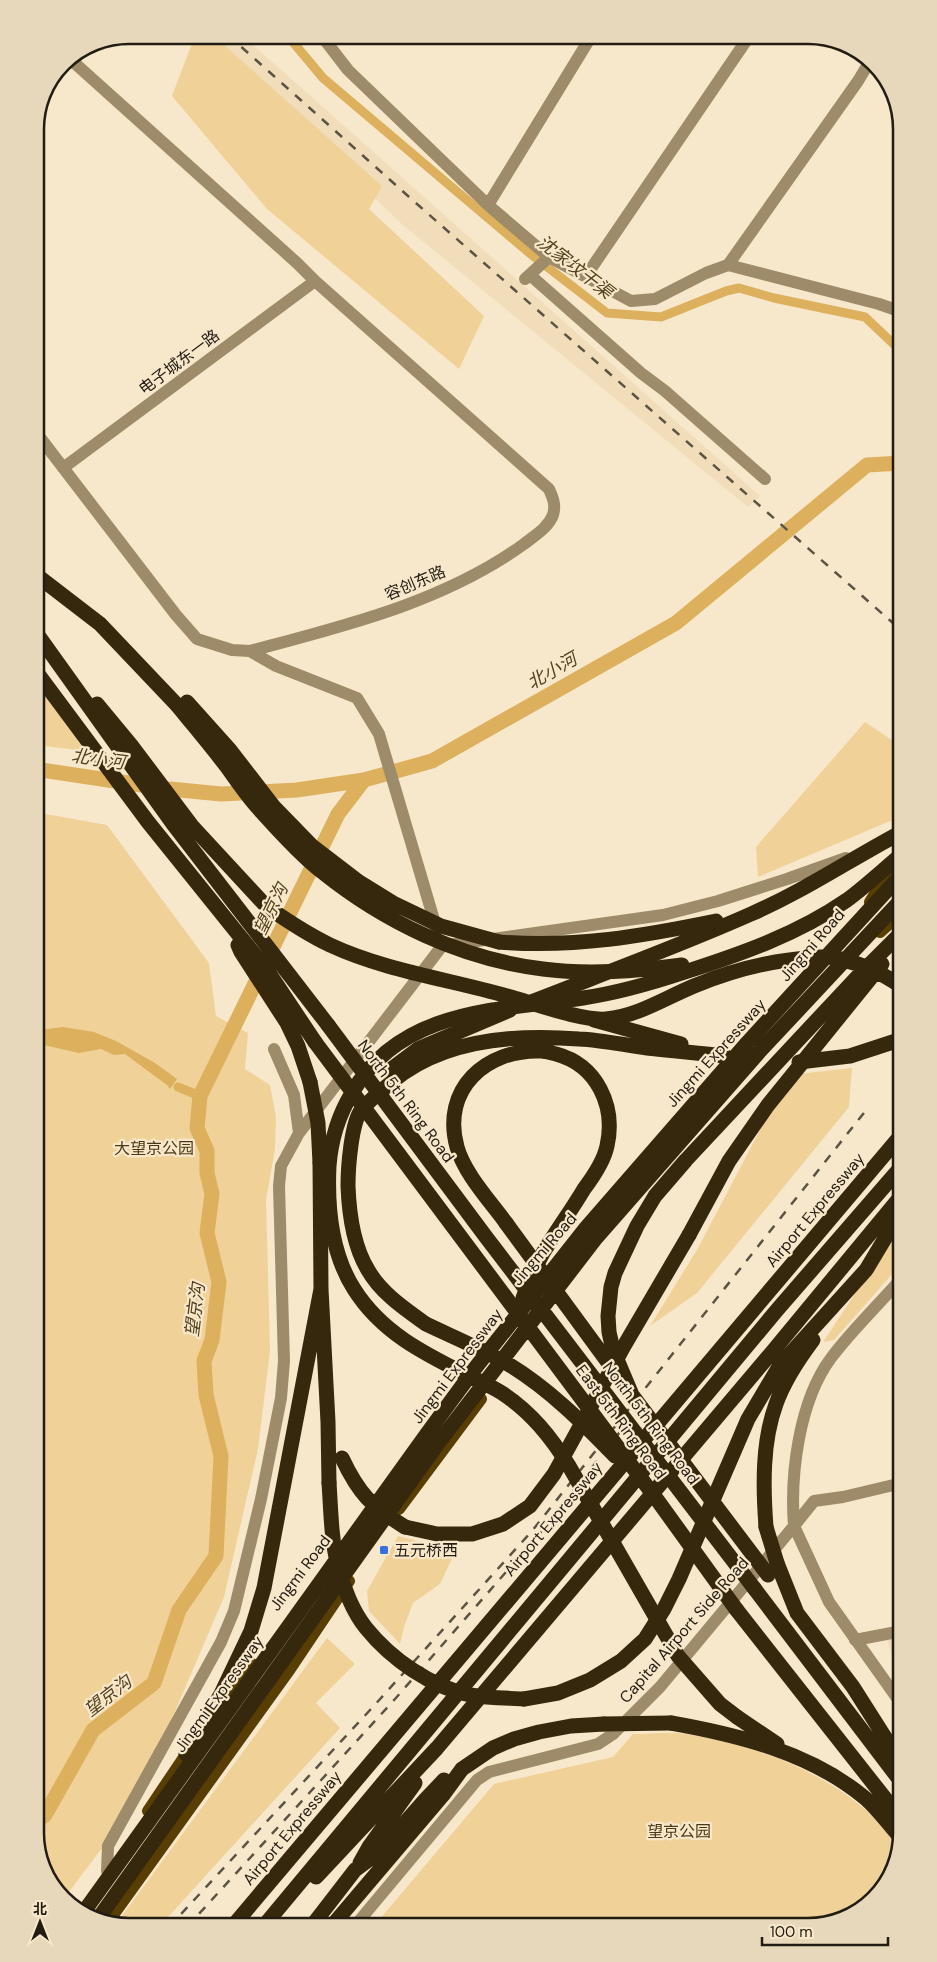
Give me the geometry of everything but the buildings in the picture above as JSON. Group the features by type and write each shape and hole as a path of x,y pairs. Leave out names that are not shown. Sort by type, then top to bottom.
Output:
{"highway":[{"path":"44,581 100,624 230,750 274,807 312,846 359,882 393,902 441,926 499,942 533,945 576,944 650,934 752,914"},
{"path":"44,640 131,745 192,826 266,906 310,935 354,955 407,971 481,988 725,1056"},
{"name":"North 5th Ring Road","path":"44,642 173,824 328,1025 486,1237 893,1771"},
{"path":"44,682 148,822 231,927 263,976 298,1046 310,1082 318,1123 321,1289 328,1422 329,1483 332,1534 338,1567 352,1604 365,1627 387,1651 414,1671 440,1684 469,1695 524,1699 558,1693 590,1680 621,1661 644,1639 664,1609 679,1579 748,1420 780,1365 866,1270"},
{"path":"182,704 258,808 320,870 373,907 414,932 459,949 506,962 542,969 578,972 639,971 698,963 742,952"},
{"path":"658,1501 577,1416 546,1390 508,1364 426,1324 400,1306 368,1271 355,1235 348,1184 351,1142 360,1111 372,1090 388,1072 418,1050 465,1028 752,914 818,881 893,837"},
{"path":"799,1759 720,1704 678,1656 569,1466 538,1422 500,1392 400,1338 367,1308 353,1288 338,1256 332,1228 328,1180 334,1132 342,1110 359,1080 373,1063 408,1035 458,1017 587,997 624,989 683,973 742,952 796,930 822,916 849,898 893,861"},
{"name":"Jingmi Expressway","path":"87,1907 476,1367 586,1228 748,1042 893,884"},
{"name":"Jingmi Expressway","path":"101,1914 439,1442 590,1246 759,1052 893,909"},
{"path":"632,1395 613,1350 608,1316 611,1287 615,1273 637,1226 655,1196 686,1160 893,941"},
{"path":"328,1422 354,1483 383,1513 405,1526 437,1534 472,1534 503,1524 530,1506 554,1474 729,1161 768,1105 893,950"},
{"path":"584,1017 604,1019 626,1016 694,986 736,971 774,961 798,958 828,957 861,965 893,981"},
{"name":"East 5th Ring Road","path":"263,976 316,1042 658,1501 736,1609 893,1809"},
{"path":"360,1111 404,1071 454,1048 491,1040 537,1037 580,1039 762,1062 799,1062 850,1056 893,1042"},
{"path":"523,1298 542,1255 594,1174 607,1148 610,1129 608,1108 600,1086 584,1068 566,1057 543,1050 515,1053 493,1060 474,1074 461,1092 454,1109 457,1147 466,1167 506,1223 632,1395 772,1569 797,1612 853,1687 893,1753"},
{"name":"Airport Expressway","path":"240,1918 893,1145"},
{"path":"270,1918 771,1317 893,1176"},
{"path":"285,1900 315,1878 429,1757 773,1351 893,1206"},
{"path":"772,1569 763,1494 766,1452 775,1405 788,1376 806,1349 866,1270 893,1225"},
{"path":"186,1754 228,1679 251,1631 264,1588 321,1289"},
{"path":"355,1870 379,1852 424,1800 446,1778 493,1748 514,1739 571,1726 671,1722 735,1735 799,1759 831,1774 866,1799 893,1830"},
{"path":"318,1918 355,1870 369,1847 414,1786 429,1757"},
{"path":"339,1918 443,1795 462,1769"}],"main road":[{"name":"Jingmi Road","path":"83,1905 186,1754 523,1298 867,907 893,863"},
{"path":"112,1917 290,1669 375,1542 602,1239 690,1138 869,941 893,920"}],"street":[{"path":"328,44 348,70 488,205 549,257 631,301 655,299 706,273 728,265 893,309"},
{"path":"488,205 586,44"},
{"path":"586,276 744,44"},
{"path":"75,64 297,263 314,281"},
{"path":"728,265 866,67"},
{"path":"69,69 294,268 314,281"},
{"path":"549,257 527,277 641,374 665,391 765,479"},
{"name":"电子城东一路","path":"63,468 314,281"},
{"name":"容创东路","path":"44,443 176,615 197,639 217,646 250,651 377,616 447,588 505,557 544,529 553,515 554,502 549,489 314,281"},
{"path":"250,651 276,666 357,698 379,734 442,946"},
{"path":"107,1871 108,1846 222,1642 234,1611 261,1499 281,1398 284,1361 279,1186 281,1166 299,1133 442,946 663,915 718,901 865,852"},
{"path":"274,1049 294,1095 299,1133"},
{"path":"893,1288 831,1358 814,1387 806,1412 794,1470 792,1502 794,1526 829,1602 893,1693"},
{"name":"Capital Airport Side Road","path":"362,1918 477,1780 489,1772 598,1744 613,1734 660,1687 814,1501 843,1497 893,1485"},
{"path":"855,1640 893,1633"}],"shaded area":[{"path":"211,44 252,44 760,496 748,507 404,226"},
{"path":"63,1027 94,1032 116,1041 155,1063 177,1079 170,1089 125,1054 114,1055 101,1049 79,1053 44,1045 44,1029"},
{"path":"893,1639 893,1660 887,1640"}],"green space":[{"path":"192,44 223,44 382,186 369,209 484,316 459,369 267,209 172,96"},
{"path":"44,694 87,751 44,746"},
{"path":"865,722 893,741 893,820 758,877 756,847"},
{"name":"大望京公园","path":"44,814 107,825 209,963 216,1016 248,1033 245,1069 270,1085 276,1117 275,1149 266,1200 270,1351 258,1449 224,1597 144,1784 109,1839 68,1892 61,1885 50,1866 45,1850 44,1833"},
{"path":"852,1068 849,1107 697,1293 650,1326 697,1250 789,1075"},
{"path":"893,1237 893,1273 834,1340 823,1342"},
{"path":"398,1536 456,1550 440,1584 413,1603 400,1644 369,1611 367,1591"},
{"path":"327,1638 355,1664 316,1703 340,1728 167,1918 121,1918"},
{"name":"望京公园","path":"680,1733 733,1744 779,1759 822,1779 866,1810 893,1837 889,1861 879,1880 864,1897 851,1907 825,1917 381,1918 494,1784 613,1757 633,1734"}],"waterway":[{"name":"沈家坟干渠","path":"295,44 323,78 533,256 607,313 661,317 726,291 739,288 774,298 865,317 893,343"},
{"name":"北小河","path":"170,789 221,794 297,790 364,780 432,761 676,623 867,465 893,464"},
{"name":"北小河","path":"44,770 155,787"},
{"name":"望京沟","path":"44,1816 93,1730 154,1683 179,1610 216,1556 221,1456 206,1395 204,1361 212,1340 219,1282 207,1233 212,1194 207,1173 207,1151 197,1128 200,1096 338,814 364,780"},
{"path":"178,1087 200,1096"}],"railway":[{"path":"238,44 893,623"},
{"path":"177,1918 371,1709 532,1531 867,1109"},
{"path":"195,1918 395,1699 541,1532 638,1409"}],"place":[{"name":"五元桥西","path":"384,1550"}]}
